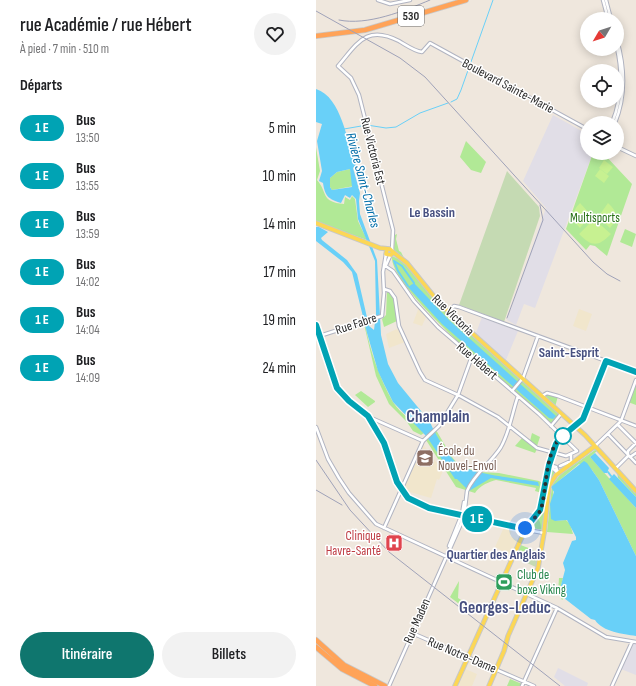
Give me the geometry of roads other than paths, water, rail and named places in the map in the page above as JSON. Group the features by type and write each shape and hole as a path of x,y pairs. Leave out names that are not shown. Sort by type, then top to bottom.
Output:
{"highway":[{"name":"530","path":"316,36 366,30 466,0"},
{"path":"316,640 344,665 385,686"},
{"path":"316,647 345,671 375,686"}],"main road":[{"path":"316,223 389,252"},
{"name":"Rue Victoria","path":"389,252 404,260 448,312 507,365 521,380 542,396 595,446 636,492"},
{"name":"Rue Victoria","path":"542,396 574,426"},
{"path":"455,686 525,529 540,510 552,452 558,440 574,426"},
{"path":"489,686 504,651 508,636 538,568 544,533 548,487 558,473 595,446"}],"street":[{"path":"378,0 390,4 410,0"},
{"path":"604,0 608,12"},
{"name":"Boulevard Sainte-Marie","path":"338,66 356,43 372,36 381,34 390,36 420,52 424,51 430,43 580,125"},
{"path":"614,116 621,91 621,69 619,56"},
{"path":"617,116 623,88 623,65 621,56"},
{"name":"Rue Victoria Est","path":"338,66 350,78 359,95 391,222 393,242 389,252"},
{"path":"624,150 636,156"},
{"name":"Rue Fabre","path":"318,336 381,317 384,311 383,277 389,252"},
{"name":"Rue Hébert","path":"385,266 393,271 414,301 435,323 513,390 577,451"},
{"path":"384,289 390,292 395,298 399,326 421,375 425,380 458,395 505,422 537,448 571,455 577,451 579,456 572,463"},
{"path":"448,312 454,306 459,307 636,372"},
{"path":"316,325 318,336 339,390 349,401 368,416 424,439"},
{"path":"513,390 521,380 538,336"},
{"path":"384,528 424,439 435,430 458,395 472,356"},
{"path":"574,426 583,419 606,361"},
{"path":"595,446 621,421 636,380"},
{"path":"542,396 549,393 636,426"},
{"path":"515,431 508,432 518,396"},
{"path":"516,401 522,400"},
{"path":"551,426 561,414"},
{"path":"368,416 384,443 401,490 411,500 421,506 463,517 544,533"},
{"path":"505,422 511,420"},
{"path":"615,469 629,456 636,443 618,425"},
{"path":"316,427 328,459 349,493 370,518 384,528 557,608 606,637 636,642"},
{"name":"Rue Maden","path":"389,686 463,517 467,490 474,479 499,450 508,432"},
{"path":"608,434 636,463"},
{"path":"629,456 636,453"},
{"path":"560,466 571,461 571,455"},
{"path":"549,465 556,467 558,473"},
{"path":"397,482 405,481"},
{"path":"522,686 557,608"},
{"name":"Rue Notre-Dame","path":"412,633 534,686"},
{"path":"612,686 632,642"}],"water":[{"path":"316,89 325,94 332,101 338,111 356,165 353,168 360,193 360,214 377,260 381,335 388,364 398,383 430,422 447,451 459,465 485,474 538,482 539,486 491,478 469,491 457,479 455,479 427,437 393,402 378,371 352,272 343,262 316,241 316,227 328,232 321,238 322,240 347,260 357,274 369,326 374,330 376,314 375,261 358,219 356,199 352,195 350,198 345,195 341,203 333,200 326,194 323,183 319,181 322,171 317,141 322,124 316,122","holes":["350,169 352,187 332,190 330,187 330,178 337,172"]},
{"path":"414,283 449,320 556,416 553,419 549,418 442,324 408,287"},
{"path":"595,453 609,468 607,473 604,473 590,457"},
{"path":"584,461 599,480 636,556 636,636 614,632 603,627 564,598 560,589 565,570 563,563 572,541 576,540 576,537 567,520 555,521 551,519 550,504 554,492 551,487"},
{"path":"614,474 636,497 636,508 609,479"}],"waterway":[{"path":"451,102 457,99 461,90 493,0"},
{"name":"Rivière Saint-Charles","path":"344,129 367,125 386,128 396,127 420,113 448,103"},
{"path":"394,261 402,266 414,283"},
{"path":"394,261 398,271 408,286"},
{"path":"608,472 611,476"}],"railway":[{"path":"339,20 361,21 373,19 397,13 430,0"},
{"path":"316,11 400,58 425,77 593,262 607,274 620,281"},
{"path":"507,318 543,220 540,205"},
{"path":"316,460 350,510 389,552 560,686"},
{"path":"316,490 342,505"}],"place":[{"name":"École du Nouvel-Envol","path":"425,458"},
{"name":"Clinique Havre-Santé","path":"394,543"},
{"name":"Club de boxe Viking","path":"504,582"}],"district":[{"name":"Le Bassin","path":"432,212"},
{"name":"Saint-Esprit","path":"569,352"},
{"name":"Champlain","path":"438,417"},
{"name":"Quartier des Anglais","path":"496,554"},
{"name":"Georges-Leduc","path":"505,608"}],"park label":[{"name":"Multisports","path":"595,218"}]}
